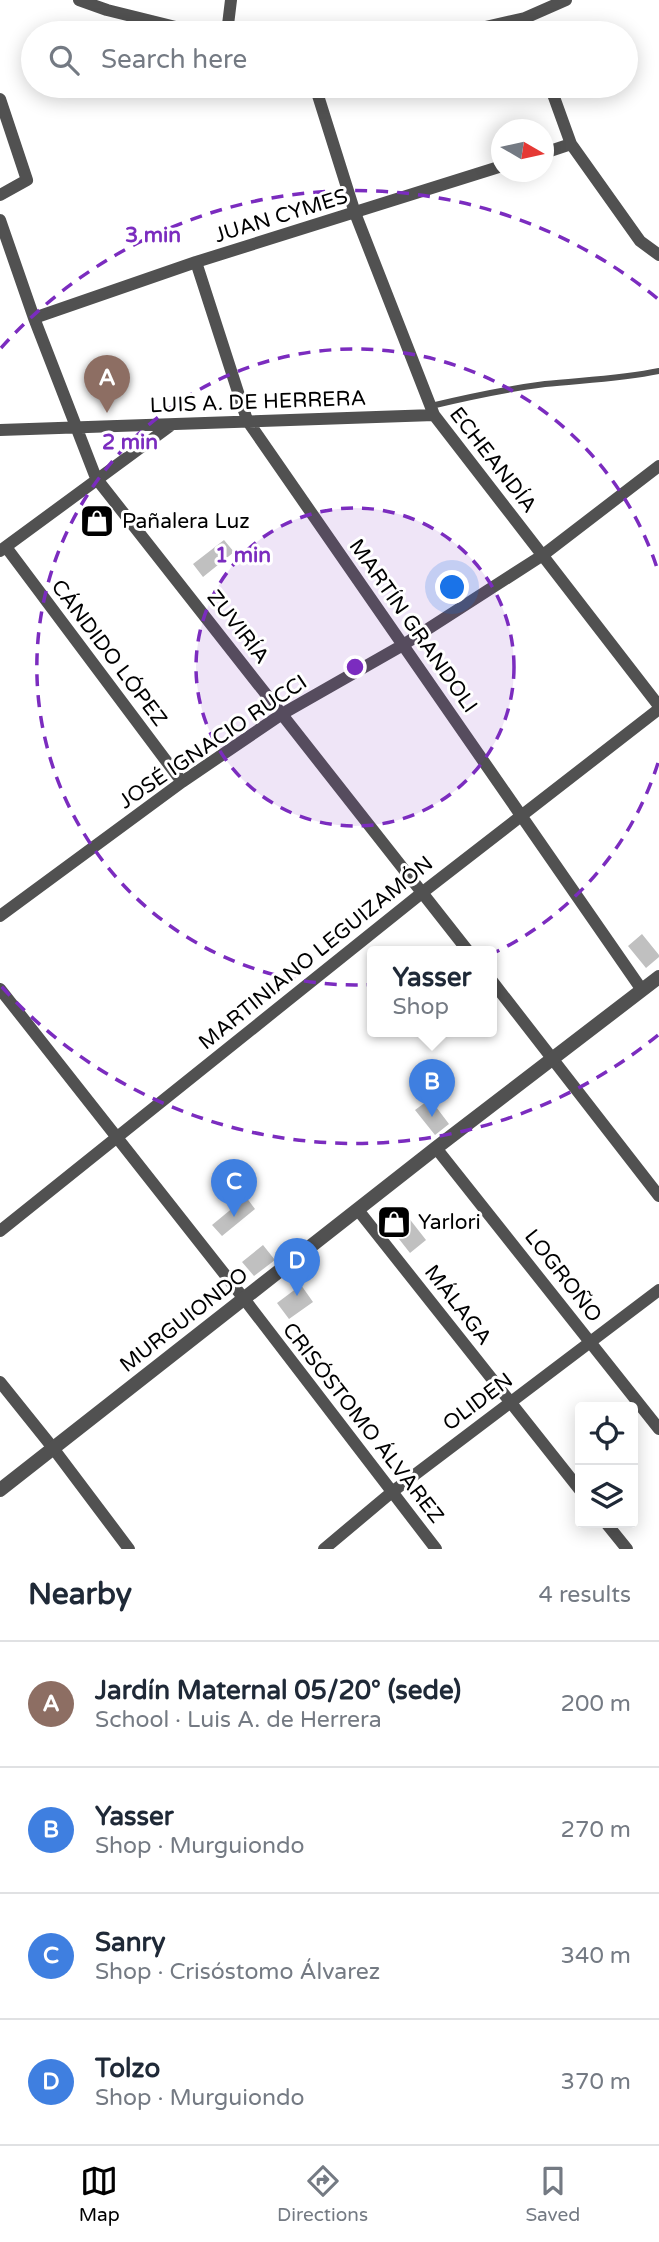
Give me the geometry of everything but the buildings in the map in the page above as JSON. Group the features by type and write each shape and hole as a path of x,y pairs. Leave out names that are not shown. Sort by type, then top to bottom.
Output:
{"street":[{"path":"79,0 151,21"},
{"path":"228,21 231,0"},
{"path":"512,21 566,0"},
{"name":"ECHEANDÍA","path":"319,98 355,213 432,411 659,708"},
{"path":"554,98 571,144 640,240 659,255"},
{"path":"0,99 27,180 0,195"},
{"path":"554,150 571,144"},
{"name":"JUAN CYMES","path":"34,318 196,262 491,170"},
{"name":"ZUVIRÍA","path":"0,220 34,318 96,478 464,946"},
{"name":"MARTÍN GRANDOLI","path":"196,262 247,420 642,990"},
{"name":"LUIS A. DE HERRERA","path":"0,430 76,426 170,426 432,411"},
{"path":"3,549 170,426"},
{"name":"JOSÉ IGNACIO RUCCI","path":"0,916 183,782 282,714 403,645 543,555 659,466"},
{"name":"CÁNDIDO LÓPEZ","path":"3,549 183,782"},
{"name":"MARTINIANO LEGUIZAMÓN","path":"0,1231 520,815 659,708"},
{"name":"MURGUIONDO","path":"0,1490 659,977"},
{"path":"497,988 659,1196"},
{"name":"CRISÓSTOMO ÁLVAREZ","path":"0,989 245,1300 436,1549"},
{"name":"LOGROÑO","path":"436,1148 659,1429"},
{"name":"MÁLAGA","path":"358,1209 575,1484"},
{"name":"OLIDEN","path":"324,1549 392,1492 659,1290"},
{"path":"0,1382 130,1549"},
{"path":"610,1528 627,1549"}],"lane":[{"path":"432,411 495,391 630,377 659,371"}],"place":[{"name":"Jardín Maternal 05/20° (sede)","path":"107,413"},
{"name":"Pañalera Luz","path":"97,521"},
{"name":"Yasser","path":"432,1117"},
{"name":"Sanry","path":"234,1217"},
{"name":"Yarlori","path":"394,1222"},
{"name":"Tolzo","path":"297,1296"}]}
